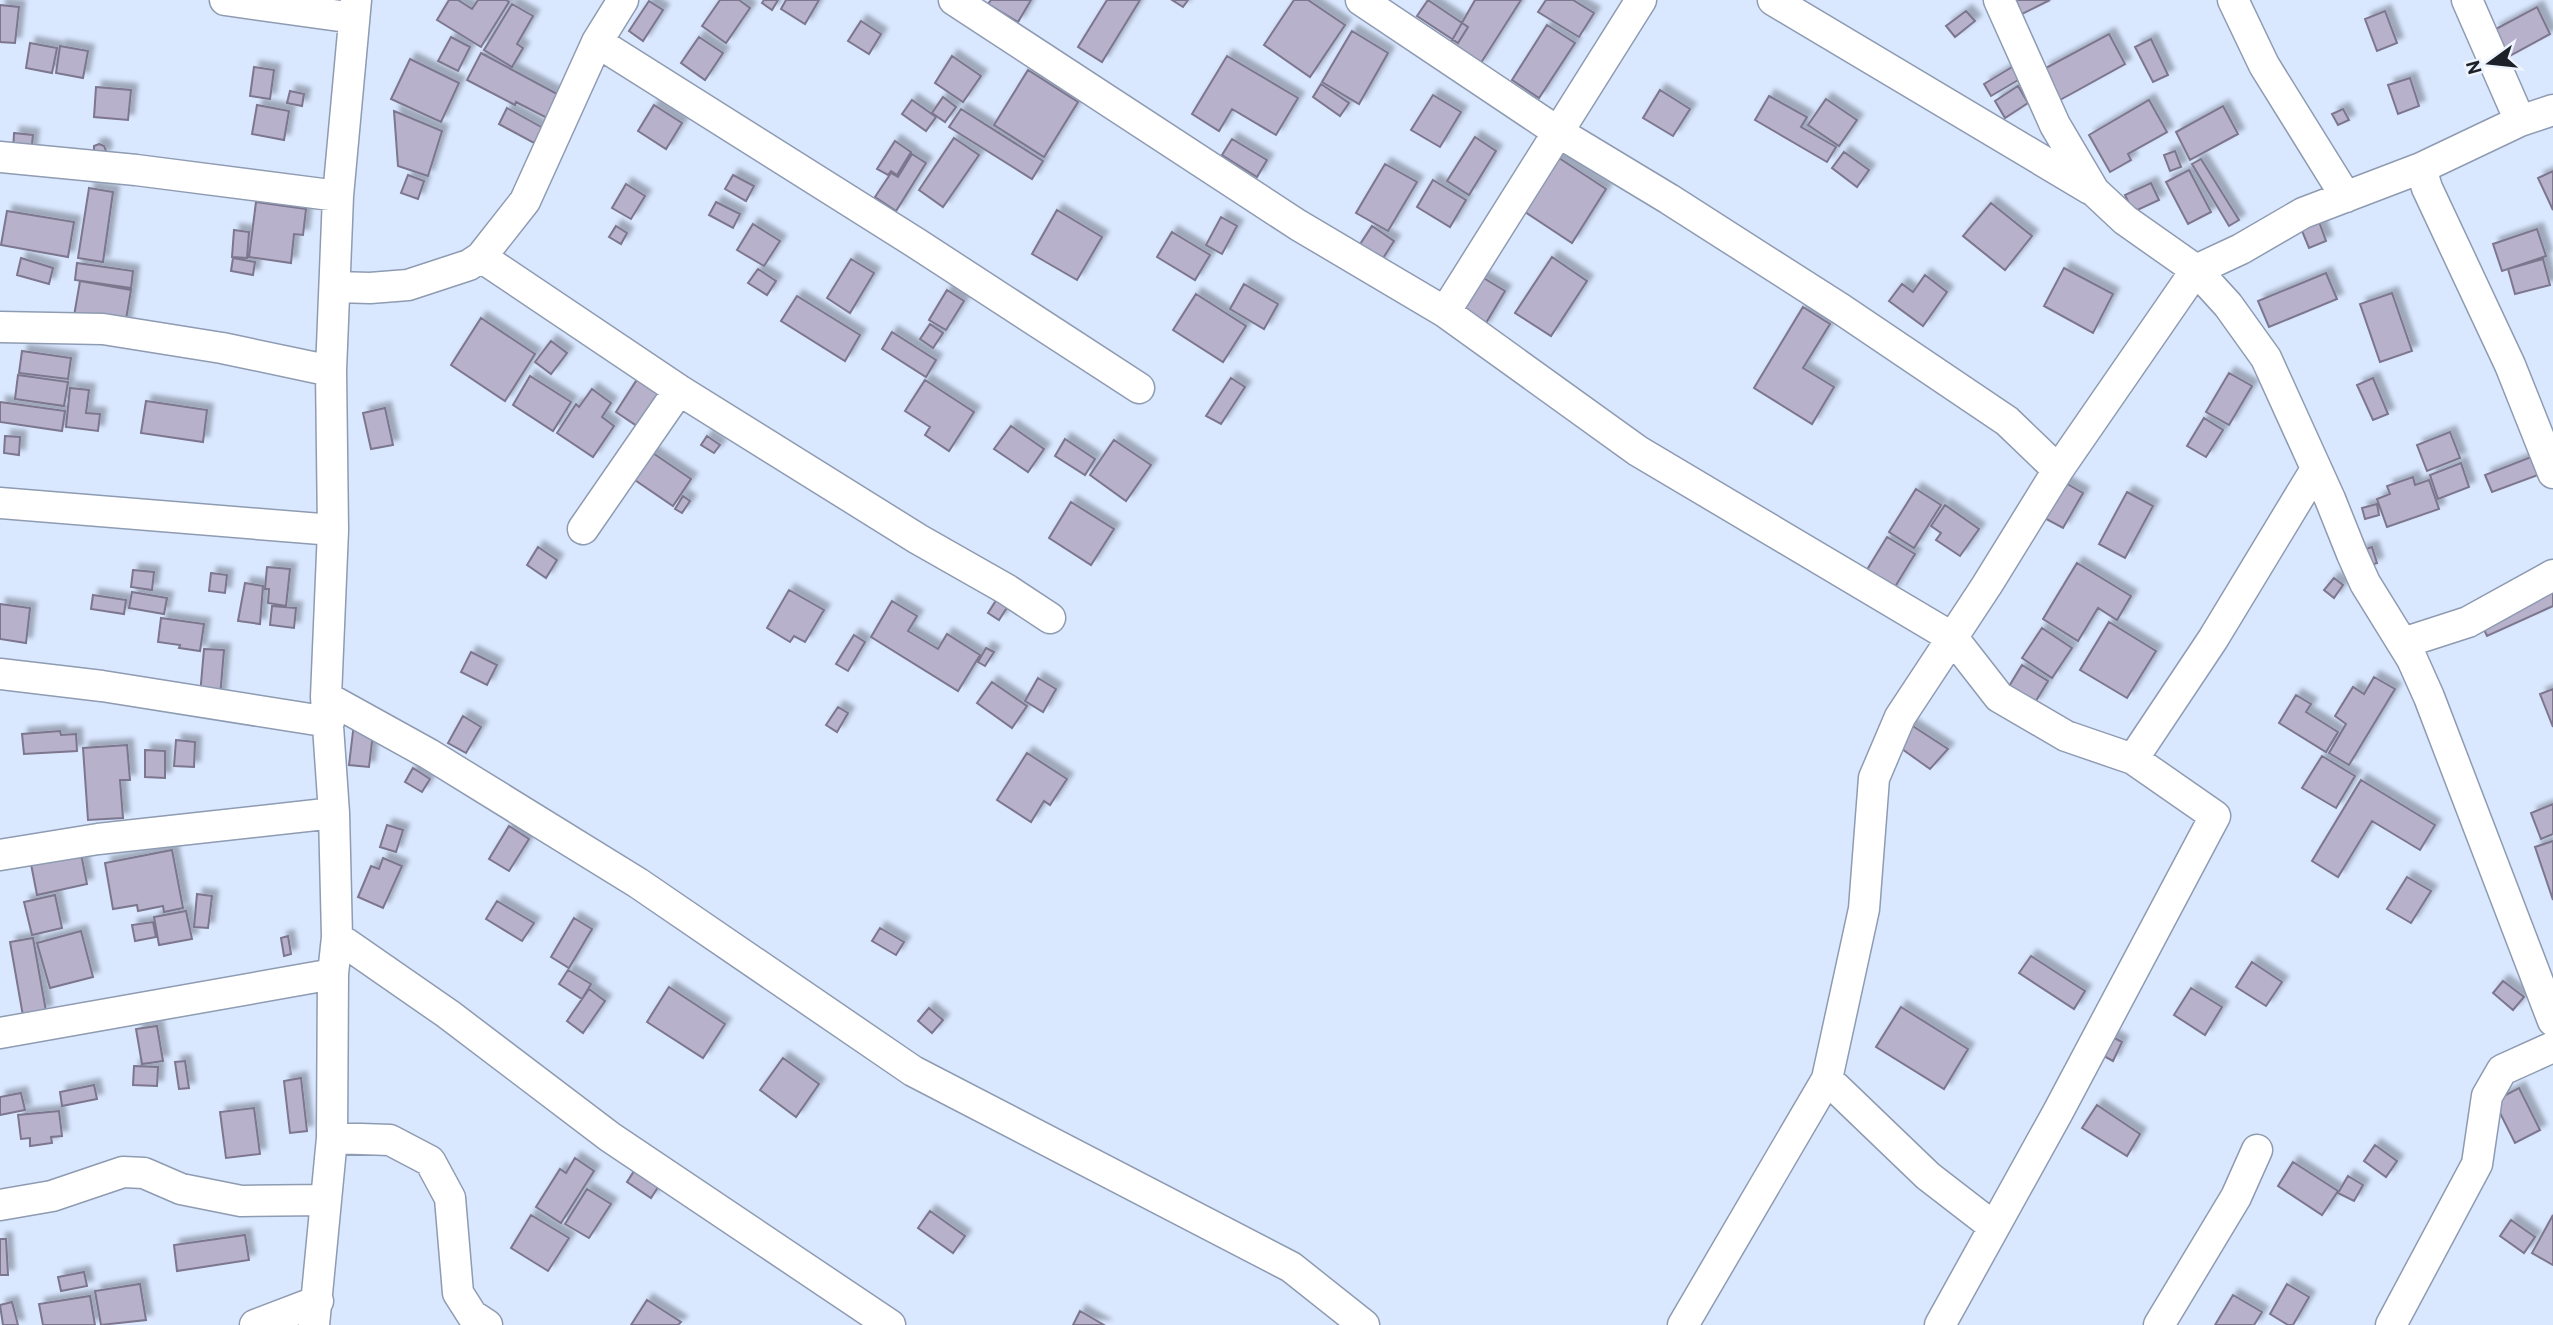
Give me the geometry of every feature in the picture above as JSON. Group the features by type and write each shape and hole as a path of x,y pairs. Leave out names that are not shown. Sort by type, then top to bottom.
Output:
{"street":[{"path":"225,0 355,9 338,196 331,371 333,530 328,710 337,937 333,974 332,1138 316,1313 256,1325"},
{"path":"335,287 408,285 470,265 481,257 525,201 597,42 623,0"},
{"path":"954,0 1286,217 1445,312 1638,451 1954,638 1999,697 2066,736 2133,759 2215,816 2058,1112 1940,1325"},
{"path":"1361,0 1558,132 1830,302 2007,421 2058,470"},
{"path":"1445,312 1641,0"},
{"path":"1773,0 2094,191 2125,220 2196,270 2228,305 2266,358 2365,583 2403,643 2429,696 2553,1021"},
{"path":"1999,0 2055,125 2094,191"},
{"path":"2233,0 2264,65 2346,197"},
{"path":"2467,0 2520,121"},
{"path":"597,42 916,243 1139,388"},
{"path":"1683,1325 1827,1079 1864,909 1874,778 1900,717 1954,638 2058,470 2196,270 2241,249 2303,213 2421,167 2520,121 2553,110"},
{"path":"0,157 136,170 338,196"},
{"path":"2421,167 2427,188 2510,365 2553,473"},
{"path":"481,257 679,390 918,540 1006,589 1050,618"},
{"path":"0,327 103,329 222,348 331,371"},
{"path":"583,529 679,390"},
{"path":"2133,759 2213,639 2316,469"},
{"path":"0,503 333,530"},
{"path":"2403,643 2468,622 2553,575"},
{"path":"0,674 328,710 429,754 638,883 913,1071 1291,1267 1364,1325"},
{"path":"0,855 98,839 334,813"},
{"path":"337,937 448,1014 610,1137 890,1325"},
{"path":"0,1033 333,974"},
{"path":"2391,1325 2477,1164 2487,1096 2502,1070 2553,1046"},
{"path":"1827,1079 1928,1176 1994,1227"},
{"path":"332,1138 390,1140 430,1161 450,1198 458,1293 472,1315 487,1325"},
{"path":"2159,1325 2236,1197 2257,1150"},
{"path":"0,1205 52,1196 123,1172 144,1173 181,1189 241,1201 325,1200"}],"building":[{"path":"449,0 458,0 472,9 478,0 509,2 481,47 437,20"},
{"path":"720,0 739,0 750,8 726,43 702,26"},
{"path":"764,0 778,0 772,10 762,3"},
{"path":"786,0 819,0 805,24 781,9"},
{"path":"991,0 1031,0 1018,22 988,4"},
{"path":"1107,0 1140,0 1102,62 1078,47"},
{"path":"1172,0 1188,0 1183,7"},
{"path":"1294,0 1308,0 1345,25 1310,77 1264,45"},
{"path":"1428,0 1468,27 1458,43 1417,16"},
{"path":"1475,0 1521,0 1479,66 1447,49"},
{"path":"1546,0 1573,0 1594,13 1579,37 1538,12"},
{"path":"2000,0 2050,0 2010,20"},
{"path":"649,1 663,10 643,41 629,31"},
{"path":"512,4 533,16 517,44 523,48 512,67 484,50"},
{"path":"0,5 19,7 15,43 0,42"},
{"path":"2537,7 2550,34 2508,57 2494,30"},
{"path":"1966,11 1975,21 1955,37 1946,26"},
{"path":"2385,11 2397,43 2377,51 2365,19"},
{"path":"861,21 881,34 869,54 848,41"},
{"path":"1547,25 1575,43 1539,98 1512,80"},
{"path":"1352,31 1388,53 1359,104 1322,82"},
{"path":"2109,34 2125,64 2060,100 2044,69"},
{"path":"451,37 470,47 458,71 438,61"},
{"path":"699,37 723,53 705,80 681,63"},
{"path":"2151,39 2168,75 2153,82 2135,47"},
{"path":"30,43 57,48 52,73 26,68"},
{"path":"60,46 88,51 83,78 56,73"},
{"path":"481,53 559,95 547,118 467,80"},
{"path":"952,56 981,76 963,102 935,83"},
{"path":"1227,56 1298,98 1276,135 1232,109 1219,131 1192,114"},
{"path":"410,59 459,83 441,122 391,99"},
{"path":"2017,64 2025,76 1991,96 1984,84"},
{"path":"254,67 274,70 270,99 250,96"},
{"path":"1028,70 1078,102 1044,157 994,125"},
{"path":"2410,78 2419,106 2398,114 2388,85"},
{"path":"1321,84 1349,103 1340,116 1313,97"},
{"path":"2018,86 2028,103 2005,118 1995,101"},
{"path":"96,87 131,90 128,120 94,117"},
{"path":"1660,90 1690,109 1673,136 1643,118"},
{"path":"290,91 304,94 302,106 287,103"},
{"path":"1433,95 1461,112 1440,147 1411,130"},
{"path":"1769,96 1807,117 1801,127 1836,147 1827,162 1755,120"},
{"path":"943,97 956,107 945,122 932,113"},
{"path":"1826,99 1857,120 1839,146 1808,125"},
{"path":"912,100 936,117 926,131 902,114"},
{"path":"2149,100 2167,132 2128,154 2131,160 2110,172 2089,135"},
{"path":"257,105 289,111 284,140 252,134"},
{"path":"654,105 682,123 666,149 638,131"},
{"path":"2223,106 2238,134 2190,160 2176,132"},
{"path":"507,108 543,128 534,143 499,124"},
{"path":"961,109 1043,161 1032,179 949,127"},
{"path":"2343,109 2349,120 2338,125 2332,114"},
{"path":"394,111 442,131 428,176 398,166"},
{"path":"14,133 33,135 31,153 13,152"},
{"path":"1475,137 1496,151 1469,195 1447,181"},
{"path":"954,138 979,155 943,207 919,190"},
{"path":"1232,139 1267,160 1257,177 1222,155"},
{"path":"895,141 911,152 897,175 891,171 888,175 877,169"},
{"path":"94,146 104,146 104,156 94,155"},
{"path":"2175,151 2181,167 2170,171 2164,155"},
{"path":"1844,152 1869,170 1857,187 1832,168"},
{"path":"912,154 926,163 896,211 875,197 891,173 898,177"},
{"path":"1556,156 1606,189 1572,243 1522,210"},
{"path":"2201,159 2239,220 2229,226 2192,164"},
{"path":"1385,164 1417,182 1388,231 1356,213"},
{"path":"2189,170 2211,212 2188,224 2166,182"},
{"path":"2553,171 2553,210 2538,178"},
{"path":"408,175 424,181 418,199 401,193"},
{"path":"733,175 754,186 746,201 725,189"},
{"path":"1433,180 1466,200 1450,227 1417,207"},
{"path":"2151,183 2159,200 2133,212 2125,195"},
{"path":"626,184 645,196 631,219 612,208"},
{"path":"89,188 113,192 103,262 78,258"},
{"path":"256,202 306,209 303,235 294,234 291,263 249,257"},
{"path":"716,202 740,214 733,228 709,215"},
{"path":"1991,203 2032,236 2005,270 1963,236"},
{"path":"1057,210 1102,237 1077,280 1032,254"},
{"path":"7,211 74,222 68,257 1,245"},
{"path":"1221,217 1237,226 1222,254 1206,245"},
{"path":"2318,219 2326,241 2309,248 2300,226"},
{"path":"753,224 780,241 764,266 737,250"},
{"path":"616,226 627,233 621,244 609,237"},
{"path":"1372,226 1394,241 1378,266 1355,252"},
{"path":"2537,229 2546,256 2502,271 2493,244"},
{"path":"234,230 249,232 247,258 232,257"},
{"path":"1172,232 1210,255 1195,280 1157,257"},
{"path":"1552,257 1587,281 1551,336 1515,313"},
{"path":"21,258 53,268 49,284 17,275"},
{"path":"233,258 255,262 253,275 231,271"},
{"path":"851,259 874,273 850,313 827,298"},
{"path":"2543,259 2550,285 2515,294 2508,269"},
{"path":"77,263 133,271 131,288 75,280"},
{"path":"2064,268 2113,294 2093,333 2044,306"},
{"path":"758,269 776,281 767,295 748,283"},
{"path":"2326,273 2337,299 2269,327 2258,301"},
{"path":"1477,274 1505,291 1483,328 1455,311"},
{"path":"1925,275 1947,292 1923,326 1889,301 1902,284 1913,292"},
{"path":"80,281 131,290 125,325 74,316"},
{"path":"1244,284 1278,304 1264,329 1230,309"},
{"path":"947,290 964,301 946,330 929,320"},
{"path":"2392,293 2412,351 2380,362 2360,304"},
{"path":"1196,294 1246,326 1223,362 1173,330"},
{"path":"797,296 860,335 845,361 781,321"},
{"path":"1803,307 1830,324 1803,368 1834,387 1812,424 1754,388"},
{"path":"481,318 535,354 505,401 451,365"},
{"path":"930,324 943,333 933,348 920,339"},
{"path":"892,332 936,360 926,377 882,349"},
{"path":"551,341 567,353 551,374 535,362"},
{"path":"22,351 71,358 68,379 19,373"},
{"path":"2229,373 2252,386 2229,425 2206,412"},
{"path":"18,375 68,382 64,406 15,399"},
{"path":"530,376 571,402 553,431 513,405"},
{"path":"638,378 659,392 637,426 616,412"},
{"path":"1231,378 1245,387 1221,424 1206,416"},
{"path":"2373,378 2388,414 2373,420 2357,385"},
{"path":"925,380 974,412 949,451 925,435 930,427 905,411"},
{"path":"70,388 89,390 86,413 100,414 98,431 66,427"},
{"path":"592,389 611,403 602,417 614,426 593,457 557,433 576,404 579,407"},
{"path":"146,401 207,410 203,442 141,433"},
{"path":"0,402 65,411 62,431 0,422"},
{"path":"385,408 393,445 371,449 363,413"},
{"path":"2204,418 2223,430 2206,457 2187,446"},
{"path":"1011,426 1044,449 1028,472 994,449"},
{"path":"2450,432 2460,458 2427,471 2417,445"},
{"path":"5,436 20,437 19,455 4,453"},
{"path":"707,436 720,445 714,453 701,445"},
{"path":"1065,439 1095,459 1085,475 1055,456"},
{"path":"1114,440 1151,465 1126,501 1090,475"},
{"path":"647,449 691,479 673,506 629,476"},
{"path":"2531,457 2538,475 2492,492 2485,475"},
{"path":"2461,463 2469,487 2438,499 2430,475"},
{"path":"2413,477 2415,485 2429,480 2439,509 2387,527 2377,499 2390,494 2387,486"},
{"path":"2057,478 2083,493 2063,528 2037,514"},
{"path":"1916,489 1941,505 1914,548 1889,532"},
{"path":"2127,492 2153,506 2125,558 2099,544"},
{"path":"683,496 690,501 682,513 675,509"},
{"path":"1071,502 1114,529 1091,565 1049,538"},
{"path":"2377,504 2379,515 2365,519 2362,508"},
{"path":"1945,505 1979,529 1960,556 1936,540 1941,533 1931,526"},
{"path":"1887,537 1915,554 1890,595 1862,578"},
{"path":"538,547 557,560 546,578 527,565"},
{"path":"2372,547 2377,563 2365,567 2360,551"},
{"path":"2077,563 2131,596 2117,620 2098,608 2078,641 2043,619"},
{"path":"267,567 290,569 286,606 268,603 269,589 265,589"},
{"path":"133,570 154,572 152,590 131,587"},
{"path":"211,573 227,575 225,593 209,591"},
{"path":"2334,578 2343,585 2334,598 2324,590"},
{"path":"245,583 263,586 260,624 238,621"},
{"path":"2553,586 2553,606 2487,636 2480,621"},
{"path":"789,590 824,610 805,642 794,636 790,642 767,628"},
{"path":"132,592 167,598 164,614 129,608"},
{"path":"93,595 126,600 124,614 91,609"},
{"path":"997,599 1008,606 999,620 988,613"},
{"path":"892,601 917,616 908,631 938,649 947,634 980,655 958,691 871,637"},
{"path":"0,604 30,608 26,643 0,639"},
{"path":"272,606 296,608 294,628 270,625"},
{"path":"161,618 204,624 200,651 158,642"},
{"path":"2109,622 2156,651 2127,698 2080,670"},
{"path":"2042,628 2072,648 2052,678 2022,658"},
{"path":"854,635 865,642 848,671 836,664"},
{"path":"986,648 994,652 985,666 978,662"},
{"path":"204,649 224,650 220,697 200,695"},
{"path":"471,652 497,665 487,685 461,672"},
{"path":"2022,665 2048,681 2034,704 2008,688"},
{"path":"2374,677 2395,689 2349,765 2329,753 2346,724 2335,716 2353,687 2364,694"},
{"path":"1038,678 1056,689 1043,712 1025,701"},
{"path":"992,682 1027,706 1012,728 977,703"},
{"path":"2553,689 2553,727 2540,694"},
{"path":"2296,695 2311,704 2306,712 2338,732 2326,752 2279,723"},
{"path":"838,707 848,713 837,732 826,725"},
{"path":"463,716 481,727 466,753 448,743"},
{"path":"354,723 373,733 369,767 349,765"},
{"path":"1908,723 1948,749 1930,769 1895,744"},
{"path":"60,731 61,735 76,734 77,751 24,754 22,734"},
{"path":"176,740 195,742 194,767 174,766"},
{"path":"127,745 130,780 120,780 123,818 88,820 83,748"},
{"path":"145,750 165,751 165,778 145,777"},
{"path":"1027,753 1067,779 1050,805 1044,801 1031,822 997,800"},
{"path":"2322,756 2355,776 2336,808 2302,788"},
{"path":"413,768 430,779 422,792 405,782"},
{"path":"2361,780 2435,825 2420,850 2372,821 2338,877 2312,861"},
{"path":"2553,804 2553,834 2541,839 2531,813"},
{"path":"387,825 403,830 396,852 380,847"},
{"path":"509,826 529,839 509,871 489,859"},
{"path":"2553,841 2553,900 2535,847"},
{"path":"172,850 183,908 164,912 163,906 138,911 137,905 113,909 105,863"},
{"path":"81,854 87,884 37,895 31,864"},
{"path":"383,858 402,866 383,908 358,897 371,866 379,869"},
{"path":"2407,877 2431,891 2411,923 2387,909"},
{"path":"197,894 212,896 208,928 194,927"},
{"path":"55,895 62,928 32,935 24,902"},
{"path":"497,901 534,923 522,941 486,919"},
{"path":"186,911 192,939 159,945 154,917"},
{"path":"574,918 592,929 569,968 551,957"},
{"path":"153,922 156,937 135,941 132,925"},
{"path":"880,928 904,942 896,955 872,941"},
{"path":"81,931 93,977 50,988 37,943"},
{"path":"288,936 291,954 284,956 281,938"},
{"path":"33,938 46,1011 23,1016 10,942"},
{"path":"2031,956 2085,991 2074,1009 2019,973"},
{"path":"2252,962 2282,982 2266,1006 2236,987"},
{"path":"568,970 591,984 582,999 559,984"},
{"path":"2503,981 2524,997 2513,1010 2493,993"},
{"path":"669,987 725,1024 703,1058 647,1022"},
{"path":"2191,988 2222,1007 2205,1035 2174,1015"},
{"path":"589,989 605,1001 583,1033 567,1021"},
{"path":"1901,1007 1968,1049 1944,1089 1876,1047"},
{"path":"929,1008 943,1020 932,1033 918,1021"},
{"path":"157,1026 163,1061 142,1064 136,1029"},
{"path":"2103,1032 2122,1042 2113,1061 2093,1050"},
{"path":"783,1058 819,1084 796,1117 760,1090"},
{"path":"185,1061 189,1088 179,1089 175,1062"},
{"path":"134,1066 158,1067 157,1086 133,1085"},
{"path":"301,1078 307,1131 290,1133 284,1081"},
{"path":"94,1085 97,1099 62,1106 60,1092"},
{"path":"2519,1088 2540,1130 2515,1143 2494,1101"},
{"path":"21,1093 25,1110 0,1115 0,1097"},
{"path":"2097,1105 2140,1134 2127,1156 2082,1128"},
{"path":"254,1108 260,1154 226,1158 220,1112"},
{"path":"59,1111 62,1136 51,1137 52,1143 30,1146 30,1138 21,1139 18,1115"},
{"path":"2375,1145 2397,1161 2386,1177 2364,1161"},
{"path":"575,1158 594,1171 561,1223 536,1207 560,1169 566,1173"},
{"path":"2293,1162 2338,1191 2322,1215 2278,1186"},
{"path":"638,1165 662,1181 651,1198 627,1182"},
{"path":"2348,1176 2363,1185 2354,1201 2338,1193"},
{"path":"587,1189 611,1204 589,1238 565,1224"},
{"path":"930,1211 965,1236 953,1253 918,1228"},
{"path":"531,1215 569,1238 548,1271 511,1248"},
{"path":"2553,1215 2553,1265 2532,1253"},
{"path":"2511,1220 2535,1237 2524,1253 2500,1236"},
{"path":"245,1235 249,1260 177,1271 174,1245"},
{"path":"0,1239 6,1239 8,1275 0,1275"},
{"path":"84,1272 87,1286 61,1291 58,1277"},
{"path":"140,1284 146,1320 101,1325 95,1291"},
{"path":"2287,1284 2309,1297 2293,1325 2288,1325 2270,1314"},
{"path":"2233,1295 2262,1312 2254,1325 2215,1325"},
{"path":"90,1296 95,1325 43,1325 39,1304"},
{"path":"647,1300 681,1322 678,1325 631,1325"},
{"path":"12,1302 18,1325 3,1325 0,1305"},
{"path":"1080,1311 1104,1325 1073,1325"}]}
